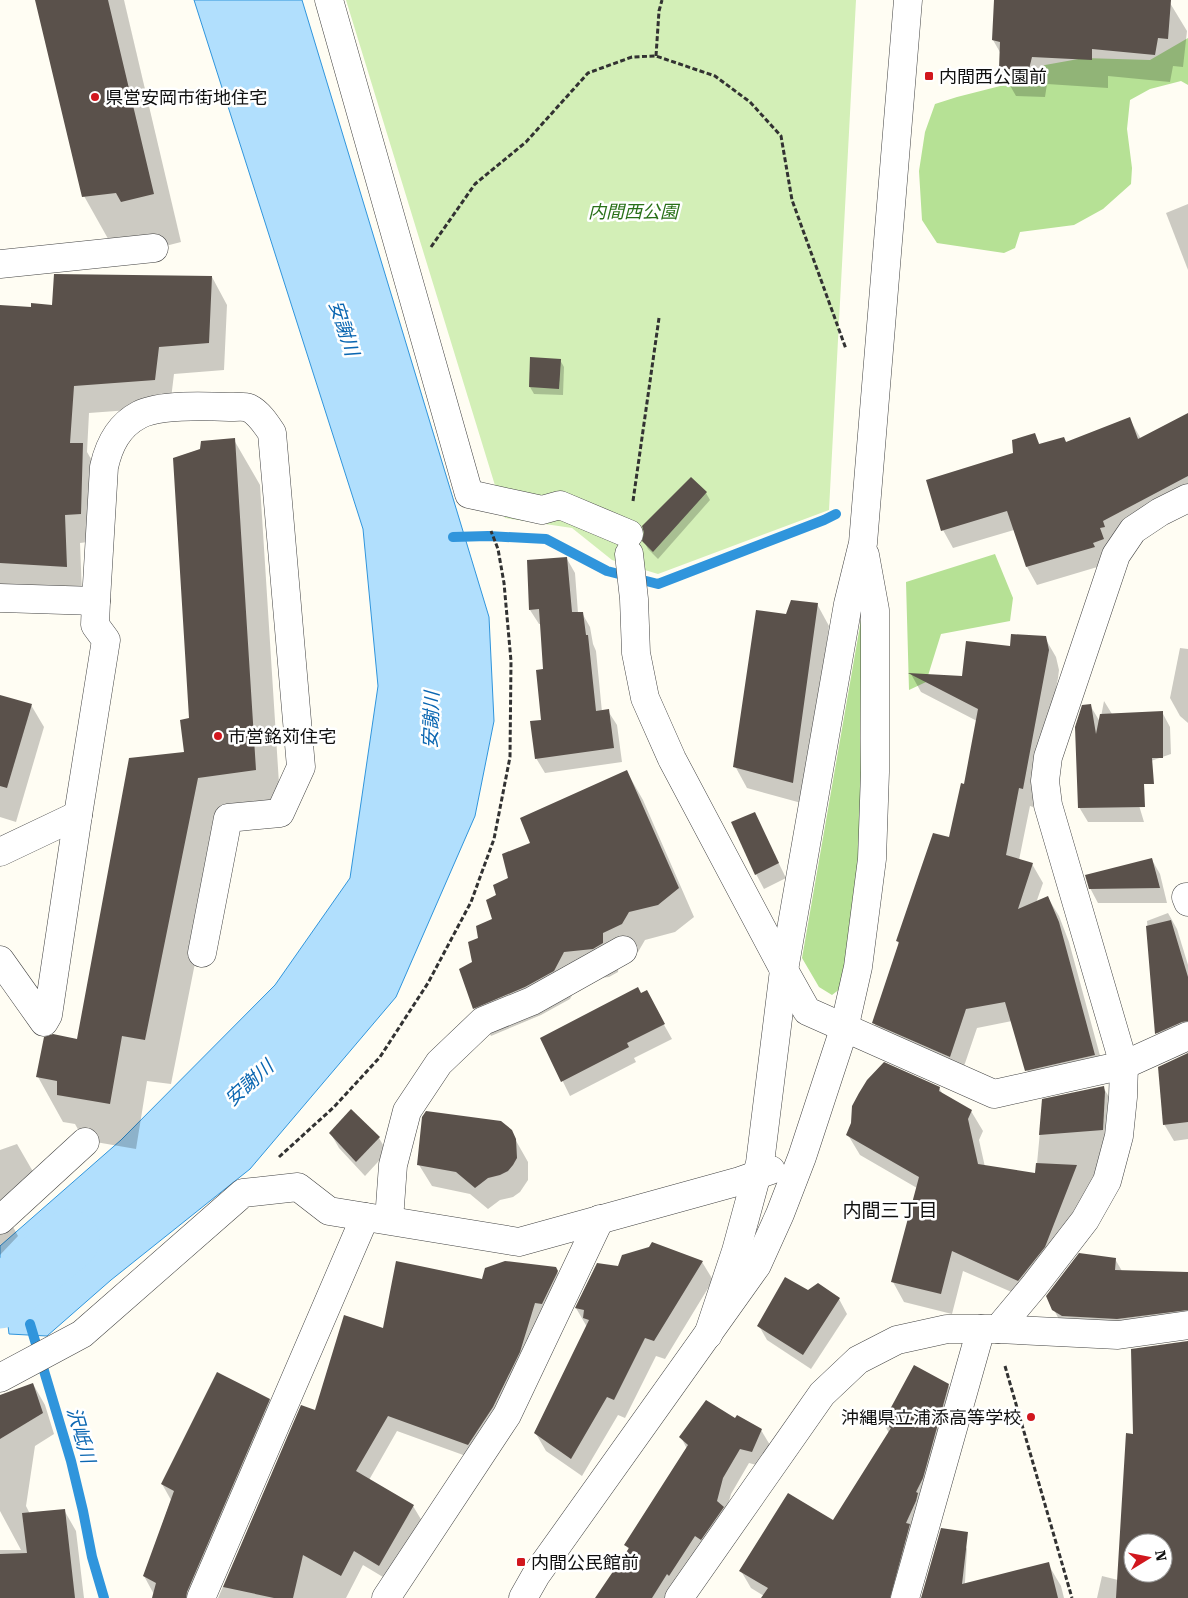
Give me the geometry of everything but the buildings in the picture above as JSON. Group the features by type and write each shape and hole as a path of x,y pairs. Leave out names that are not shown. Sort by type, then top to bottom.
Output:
{"street":[{"path":"329,0 470,494 542,510 560,505 629,544 636,653 645,698 672,759 807,1011 994,1094 1124,1065 1188,1036"},
{"path":"708,1335 736,1251 760,1163 784,970 848,604 863,544 908,0"},
{"path":"0,264 154,248"},
{"path":"0,960 44,1022 48,1015 106,640 95,625 104,467 109,446 122,429 139,415 154,410 200,406 248,408 262,418 272,433 301,767 280,814 228,818 202,953"},
{"path":"905,1598 990,1329 1034,1286 1085,1220 1107,1181 1119,1136 1124,1065 1048,805 1045,781 1048,757 1116,555 1133,530 1160,512 1188,498"},
{"path":"523,1598 536,1575 757,1265 780,1214 802,1157 844,1029 858,967 872,859 875,772 874,610 863,544"},
{"path":"0,598 96,601"},
{"path":"0,852 78,815"},
{"path":"201,1598 377,1218 407,1111 439,1063 483,1022 532,1001 623,950"},
{"path":"0,1220 85,1142"},
{"path":"10,1373 82,1334 243,1193 298,1187 329,1211 519,1242 756,1176 802,1157"},
{"path":"386,1598 507,1415 600,1219"},
{"path":"679,1598 822,1394 858,1360 897,1340 947,1329 990,1329 1118,1335 1188,1325"}],"path":[{"path":"656,56 659,10 662,0"},
{"path":"408,280 475,184 526,142 588,73 632,57 656,56 715,76 750,102 781,136 792,200 847,352"},
{"path":"629,544 659,318"},
{"path":"278,1158 334,1107 380,1057 428,983 471,902 494,839 510,757 511,661 504,583 498,549 490,527"},
{"path":"1006,1370 1072,1598"}],"green space":[{"name":"内間西公園","path":"346,0 856,0 829,510 658,574 612,560 572,528 505,518"},
{"path":"1188,38 1188,85 1181,81 1150,89 1130,100 1127,129 1132,168 1131,184 1103,209 1074,225 1020,232 1015,248 1004,253 937,243 922,220 919,171 925,132 935,104 1016,82 1045,65 1084,58 1150,60"},
{"path":"995,554 1013,598 1010,621 941,634 926,682 909,690 906,582"},
{"path":"862,614 860,738 863,848 841,988 832,995 819,987 802,958"}],"water":[{"path":"194,0 302,0 489,617 494,721 475,816 396,997 250,1169 111,1280 47,1336 9,1334 0,1246 121,1140 275,985 350,878 378,686 363,529"}],"waterway":[{"path":"453,537 488,536 546,539 607,571 658,584 836,514"},
{"name":"安謝川","path":"0,1298 69,1240"},
{"name":"沢岻川","path":"30,1324 71,1461 92,1557 104,1598"}],"place":[{"name":"内間西公園前","path":"929,76"},
{"name":"県営安岡市街地住宅","path":"95,97"},
{"name":"市営銘苅住宅","path":"218,736"},
{"name":"沖縄県立浦添高等学校","path":"1031,1417"},
{"name":"内間公民館前","path":"521,1562"}],"district":[{"name":"内間三丁目","path":"890,1210"}]}
